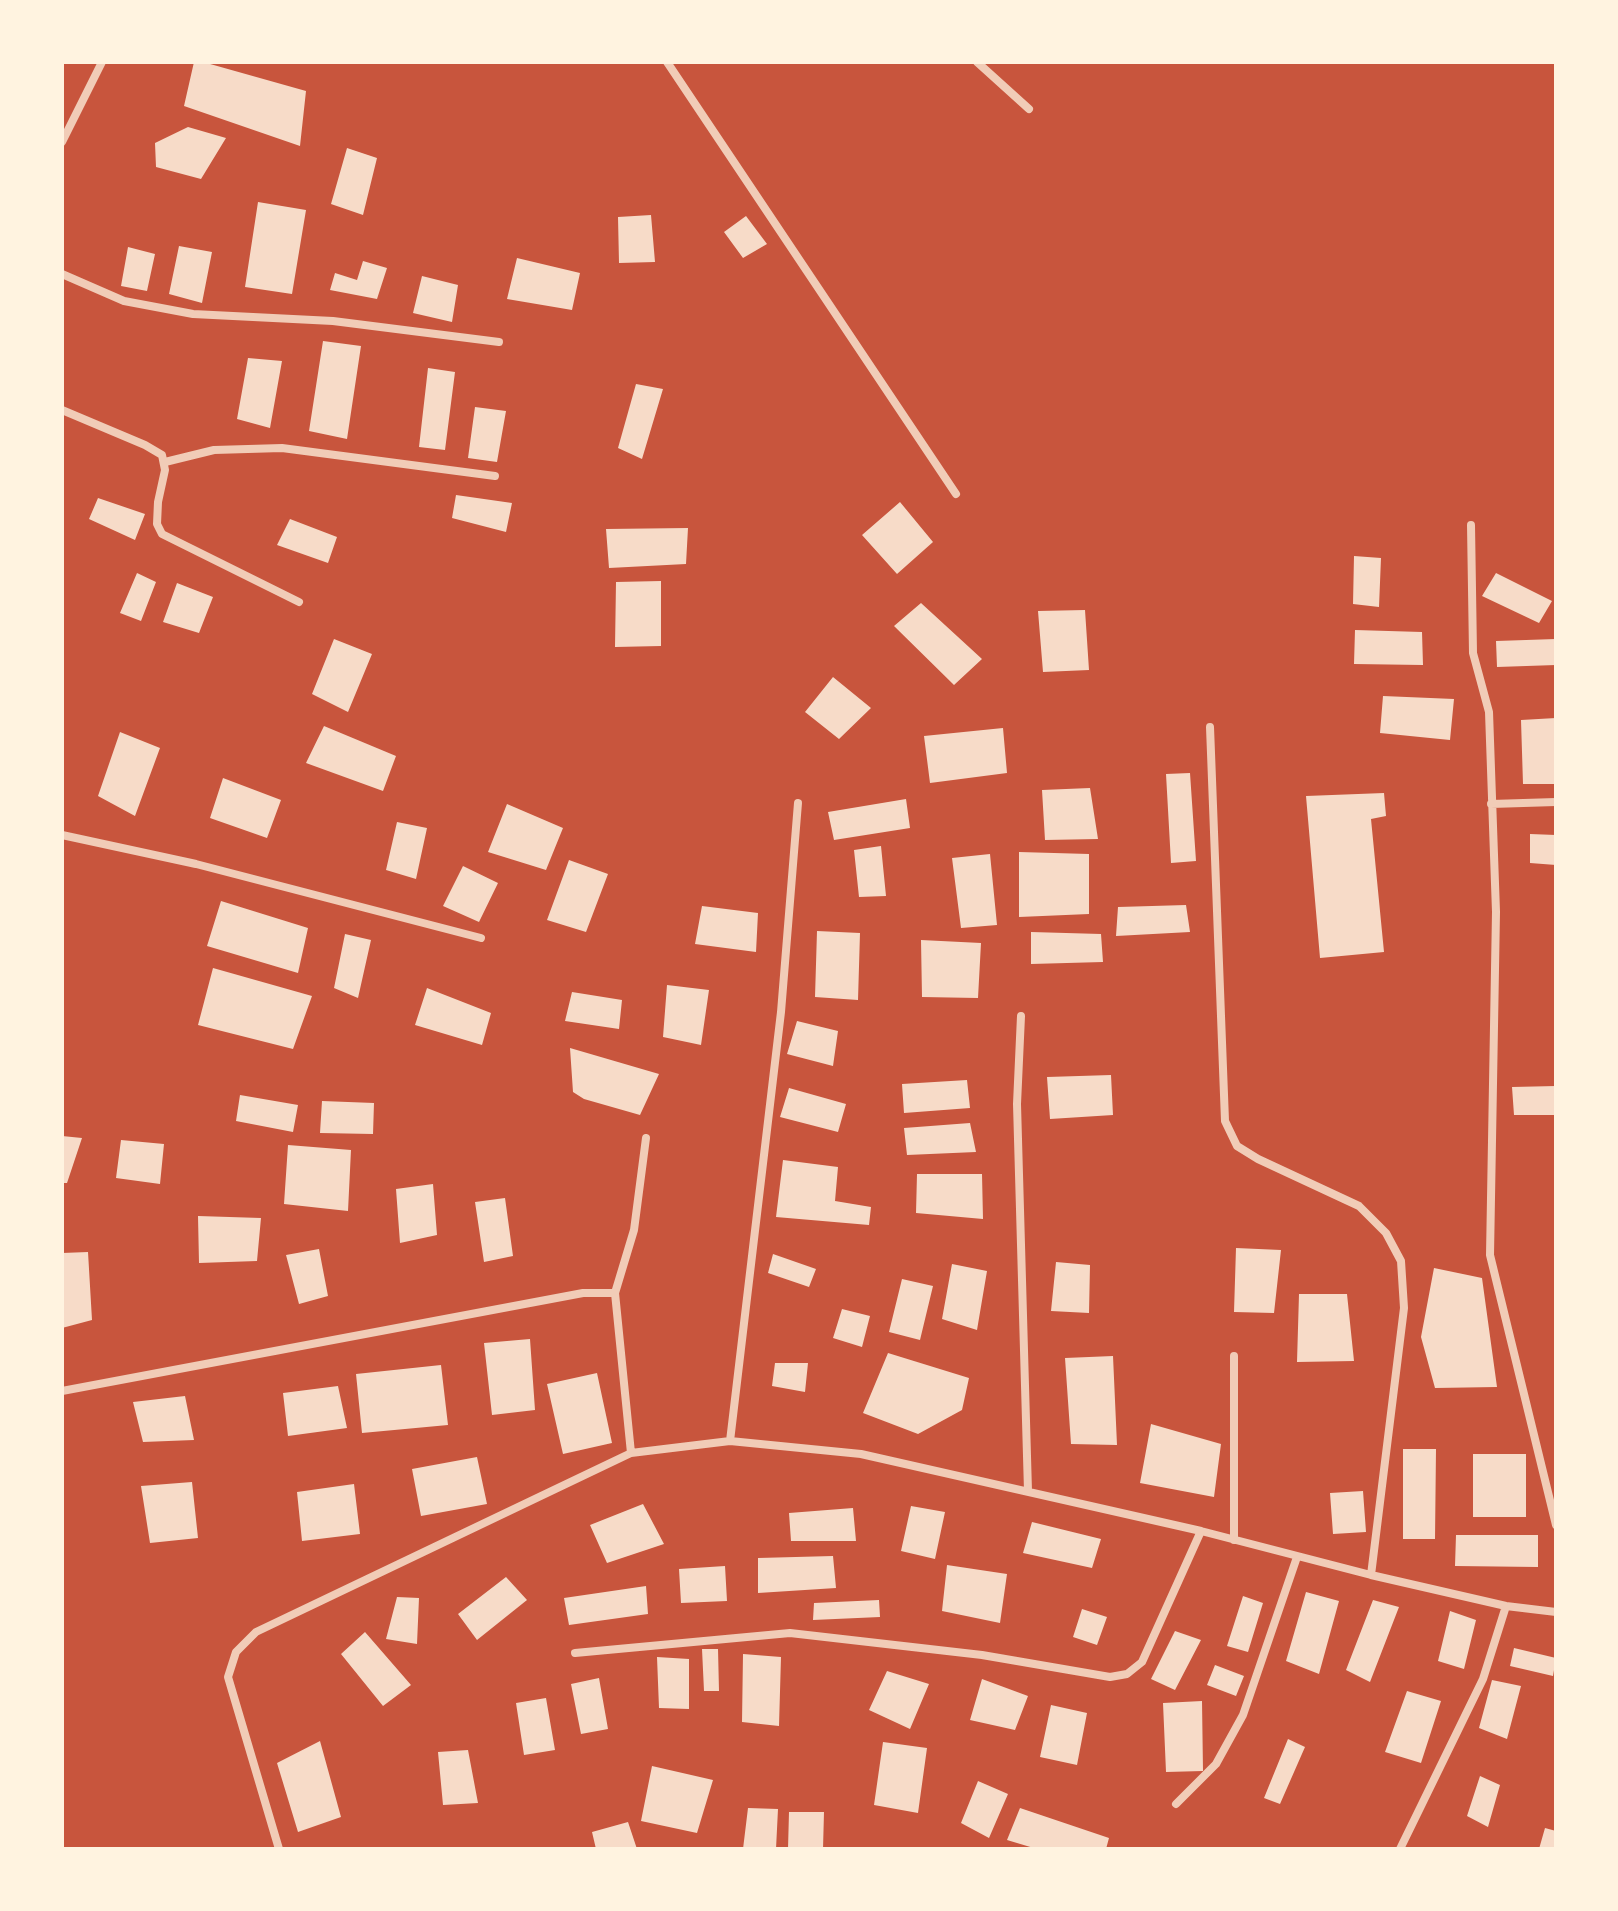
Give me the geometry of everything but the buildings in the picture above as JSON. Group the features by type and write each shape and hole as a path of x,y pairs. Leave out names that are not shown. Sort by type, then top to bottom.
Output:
{"street":[{"path":"62,142 102,62"},
{"path":"667,62 956,494"},
{"path":"977,62 1029,109"},
{"path":"62,274 124,301 193,314 333,321 499,342"},
{"path":"62,410 162,455 165,462 157,524 162,534 299,602"},
{"path":"165,462 214,450 282,448 495,476"},
{"path":"1471,525 1473,653 1489,712 1496,912 1490,1255 1556,1525"},
{"path":"1210,727 1225,1121 1237,1146 1359,1206 1386,1233 1401,1261 1404,1308 1371,1575"},
{"path":"1491,804 1556,802"},
{"path":"730,1441 781,1012 798,803"},
{"path":"62,835 196,864 481,938"},
{"path":"1021,1016 1017,1104 1028,1491"},
{"path":"631,1453 615,1293 634,1230 646,1138"},
{"path":"62,1391 583,1293 615,1293"},
{"path":"1234,1356 1234,1540"},
{"path":"279,1849 228,1677 236,1652 256,1632 631,1453 730,1441 861,1454 1201,1531 1506,1606 1556,1612"},
{"path":"575,1653 790,1633 982,1655 1110,1677 1127,1674 1142,1662 1201,1531"},
{"path":"1176,1804 1216,1764 1243,1715 1297,1557"},
{"path":"1400,1849 1483,1679 1506,1606"}]}
